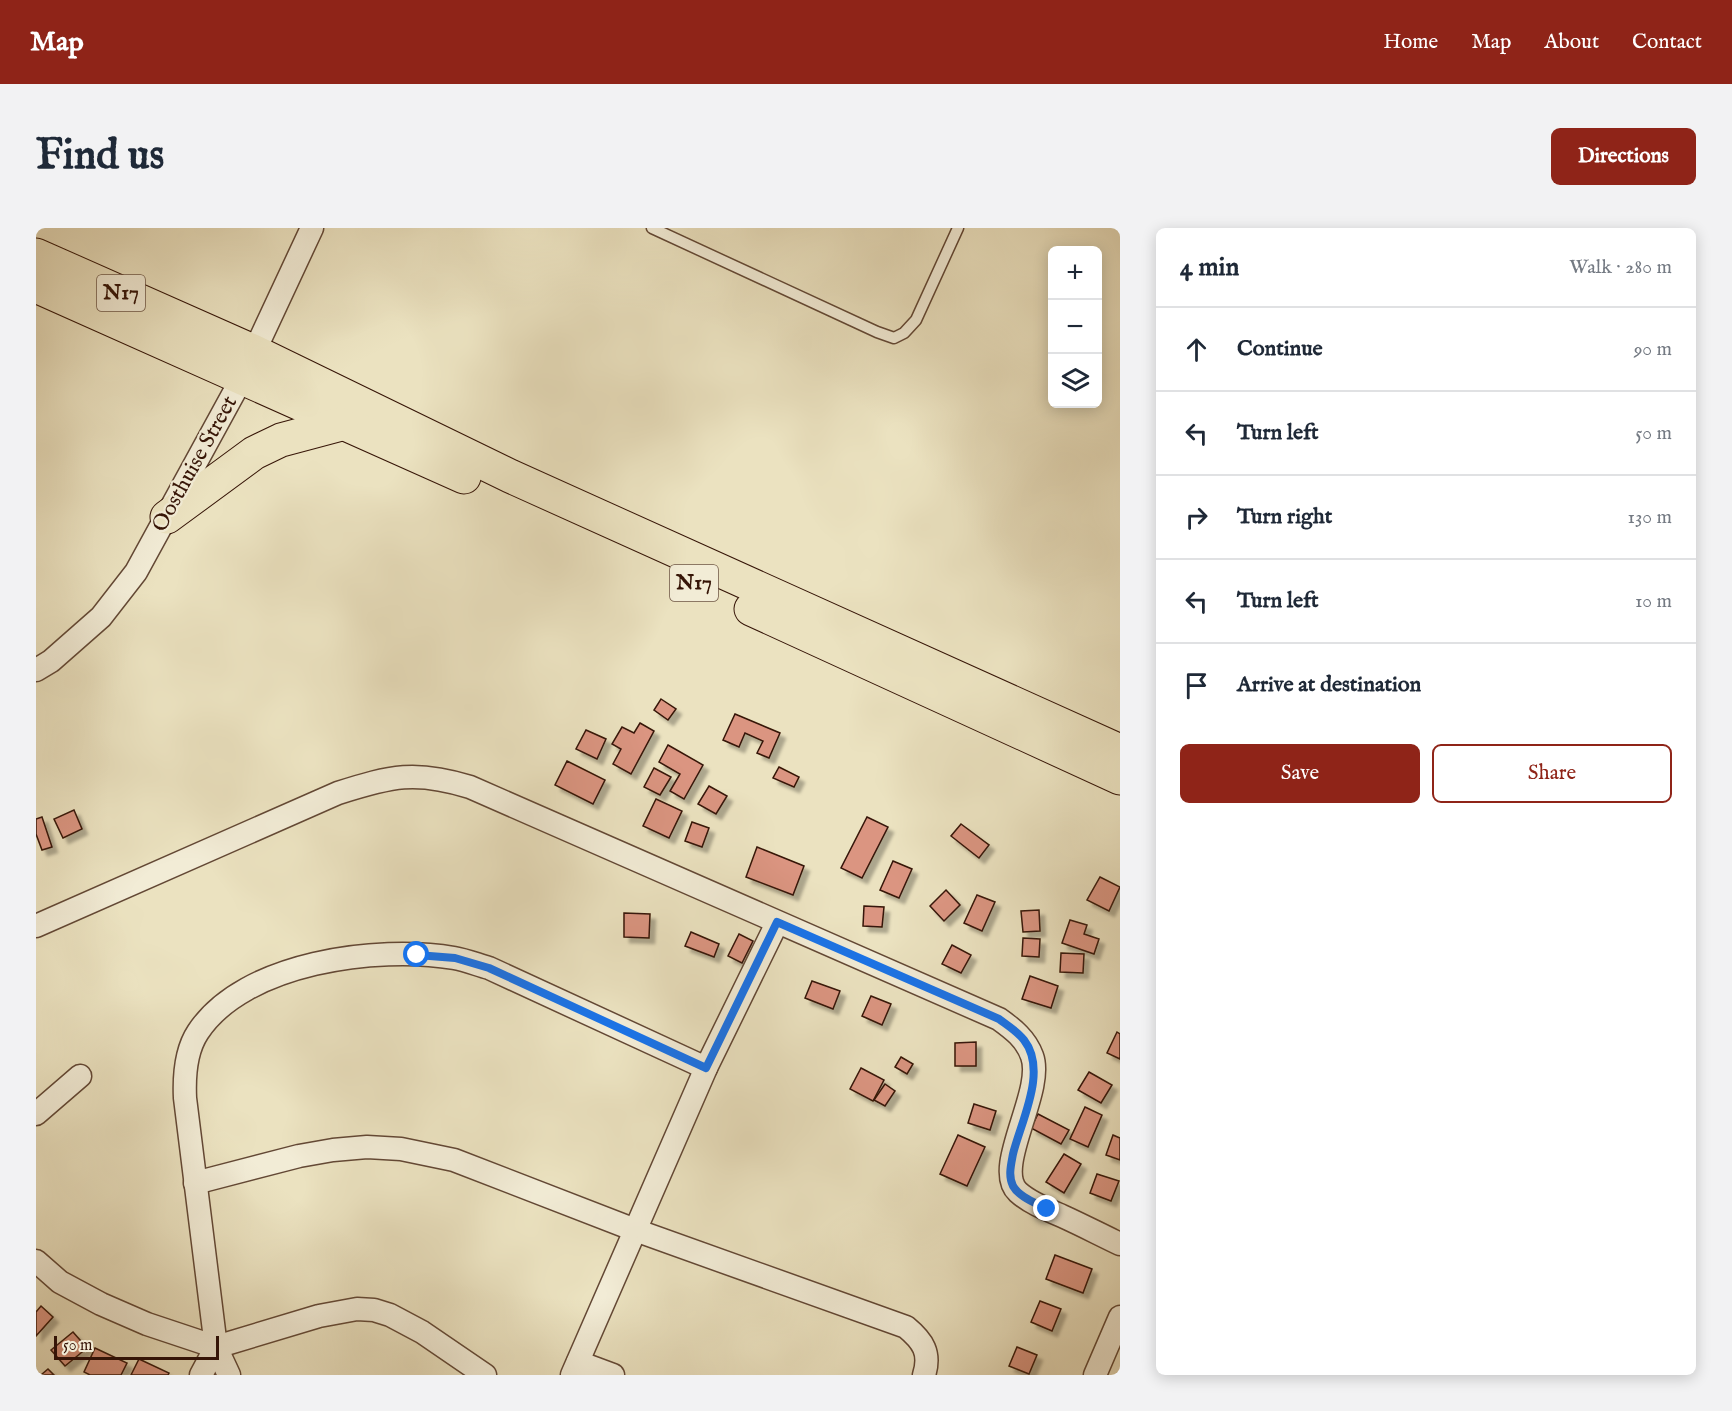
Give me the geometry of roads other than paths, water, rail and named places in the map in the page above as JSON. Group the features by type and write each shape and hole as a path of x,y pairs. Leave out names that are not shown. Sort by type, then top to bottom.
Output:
{"highway":[{"name":"N17","path":"36,255 249,365 341,424 448,470 1120,778"},
{"name":"N17","path":"36,286 249,365 510,476 1120,751"},
{"path":"167,517 254,453 281,440 341,424"}],"street":[{"name":"Oosthuise Street","path":"36,670 51,661 101,617 136,572 249,365 312,228"},
{"path":"36,926 338,793 388,779 414,776 433,777 470,787 999,1019 1024,1040 1035,1066 1029,1102 1010,1166 1010,1179 1014,1187 1030,1201 1120,1244"},
{"path":"613,1375 575,1368 706,1068 777,922"},
{"path":"229,1375 216,1347 184,1076 191,1048 198,1032 219,1009 237,995 296,968 358,955 393,954 455,958 489,968 706,1068"},
{"path":"36,1114 80,1076"},
{"path":"195,1183 299,1156 333,1150 367,1147 401,1149 454,1160 635,1230 906,1327 920,1339 925,1348 924,1375"},
{"path":"36,1261 60,1282 101,1304 147,1324 216,1347 319,1316 357,1309 374,1310 390,1315 422,1332 485,1375"},
{"path":"1095,1375 1120,1317"},
{"path":"201,1375 216,1347"}],"lane":[{"path":"652,228 894,338 904,333 916,320 958,228"}]}
